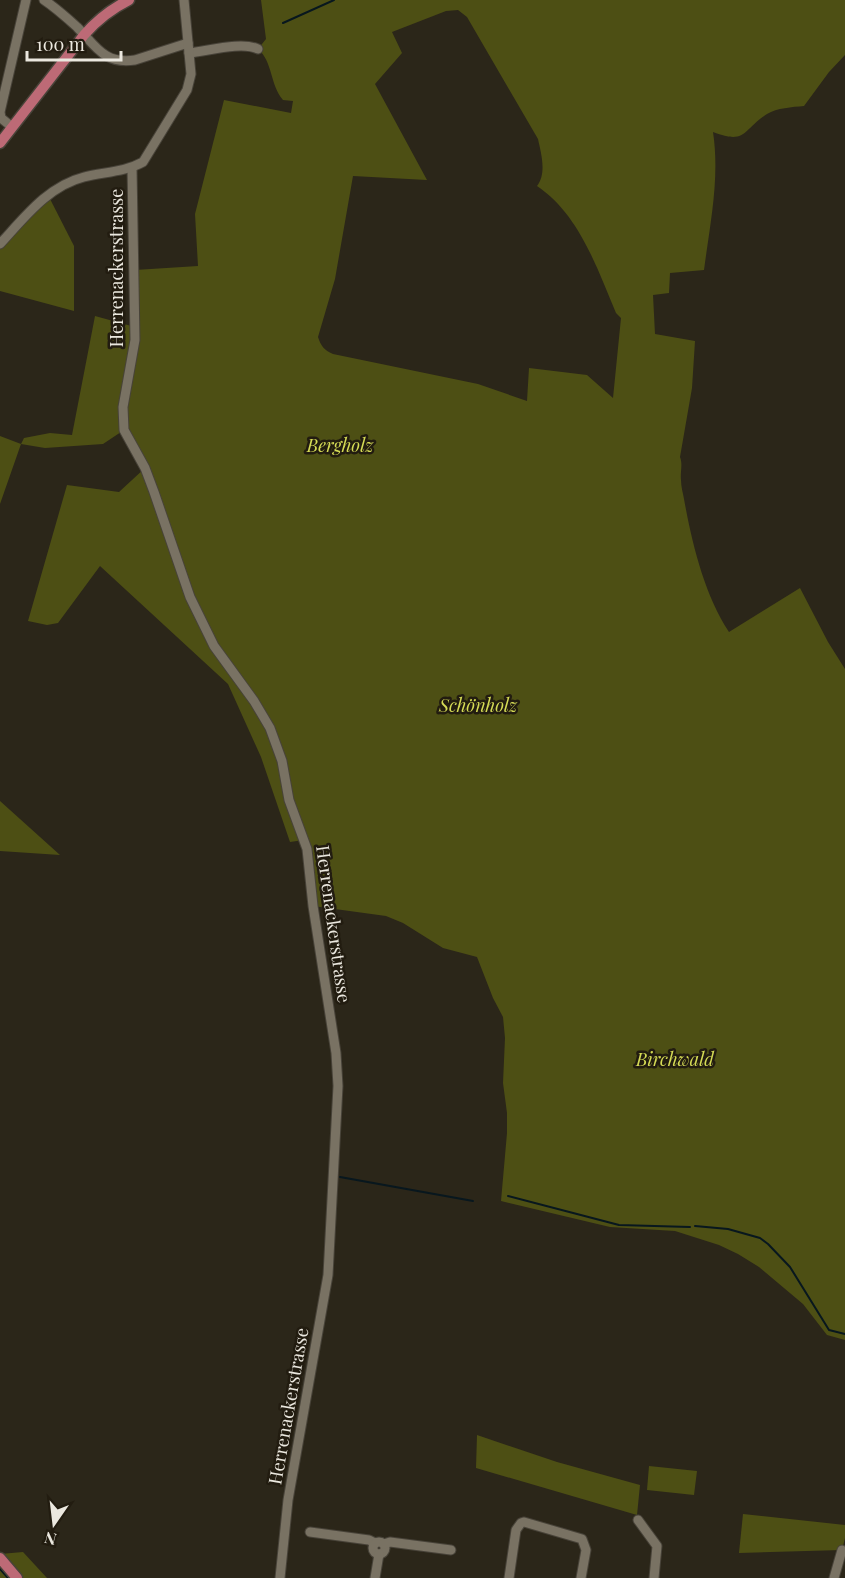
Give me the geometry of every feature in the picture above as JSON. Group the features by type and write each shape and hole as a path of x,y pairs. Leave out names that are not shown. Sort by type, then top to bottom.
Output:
{"main road":[{"path":"0,143 84,35 96,22 129,0"},
{"path":"0,1558 16,1578"}],"street":[{"path":"12,127 1,118 0,112 26,0"},
{"path":"44,0 63,13 100,53 109,58 128,61 188,43"},
{"path":"0,244 48,195 67,183 132,168 143,162 186,90 191,74 184,0"},
{"path":"189,53 233,46 253,46 258,49"},
{"name":"Herrenackerstrasse","path":"132,168 135,340 123,407 124,430 145,468 190,597 214,646 254,701 270,728 282,761 289,800 307,849 313,906 336,1053 338,1086 328,1275 288,1500 280,1578"},
{"path":"638,1520 657,1546 654,1578"},
{"path":"509,1578 516,1530 524,1522 582,1539 586,1550 581,1578"},
{"path":"310,1532 369,1540 380,1544 390,1542 452,1550"},
{"path":"375,1578 379,1554 374,1551 380,1544"},
{"path":"834,1578 842,1550"}],"green space":[{"path":"261,0 845,0 845,55 829,72 804,106 771,112 738,136 724,136 713,132 715,184 704,270 670,273 669,293 653,295 655,334 695,341 692,388 680,457 681,483 700,568 720,617 729,632 800,588 845,669 845,1340 827,1335 803,1304 759,1267 719,1245 675,1231 610,1227 501,1201 507,1133 503,1083 505,1038 503,1017 477,957 443,948 403,923 386,916 313,906 304,840 290,842 261,757 228,684 100,566 58,623 47,625 28,621 67,485 119,492 145,468 124,430 103,444 45,448 21,444 24,438 50,433 72,435 95,316 135,327 135,270 198,266 195,214 224,100 291,113 293,101 283,100 266,60 258,49 266,39","holes":["458,10 467,17 538,139 543,169 537,186 552,198 575,227 594,260 616,313 621,318 613,398 587,375 529,368 527,401 478,384 333,354 325,349 319,340 335,279 353,176 427,180 375,84 402,53 392,32 446,11"]},
{"path":"48,195 74,246 74,311 0,291 0,244"},
{"path":"0,436 21,444 0,504"},
{"path":"0,801 60,855 0,851"},
{"path":"477,1435 557,1462 640,1485 637,1515 476,1468"},
{"path":"649,1466 697,1471 694,1495 647,1490"},
{"path":"743,1514 845,1525 842,1550 739,1553"},
{"path":"23,1552 47,1578 0,1578 0,1554"}],"waterway":[{"path":"283,23 334,0"},
{"path":"340,1177 473,1201"},
{"path":"508,1196 619,1225 690,1227"},
{"path":"695,1226 728,1229 760,1238 790,1267 829,1330 845,1334"},
{"path":"0,1569 8,1578"}],"park label":[{"name":"Bergholz","path":"340,445"},
{"name":"Schönholz","path":"478,705"},
{"name":"Birchwald","path":"675,1059"}]}
